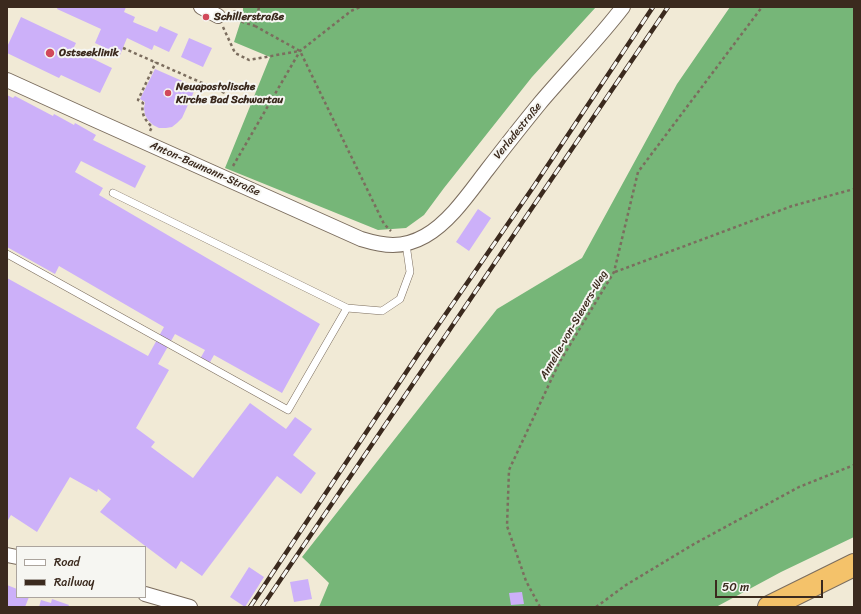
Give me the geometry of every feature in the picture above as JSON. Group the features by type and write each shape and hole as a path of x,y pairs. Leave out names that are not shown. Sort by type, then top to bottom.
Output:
{"highway":[{"path":"769,607 854,566"}],"street":[{"path":"201,7 218,16"},
{"name":"Verladestraße","path":"406,244 425,236 441,225 462,202 540,103 604,32 623,7"},
{"name":"Anton-Baumann-Straße","path":"7,80 361,239 392,246 406,244"},
{"path":"146,594 190,607"}],"lane":[{"path":"113,193 347,308 382,311 400,299 410,272 406,244"},
{"path":"7,254 288,410 347,308"}],"path":[{"path":"235,7 234,19 255,26 300,51 384,224 406,244"},
{"path":"255,26 259,7"},
{"path":"226,179 300,51 352,11 360,7"},
{"name":"Annelie-von-Sievers-Weg","path":"540,607 526,581 507,526 509,470 559,363 614,272 638,172 762,7"},
{"path":"218,16 236,53 249,60 300,51"},
{"path":"123,48 234,97"},
{"path":"149,132 152,127 146,122 143,115 143,103 138,100 156,62"},
{"path":"614,272 792,206 854,189"},
{"path":"596,607 626,585 694,544 799,487 854,465"}],"green space":[{"path":"243,7 596,7 532,77 424,215 406,228 378,230 225,168 270,57 234,42 243,14"},
{"path":"730,7 854,7 854,537 781,572 716,607 319,607 329,583 302,557 497,309 582,258 677,84"}],"building":[{"path":"58,7 126,7 124,12 135,17 133,22 157,32 160,26 178,34 169,52 154,45 152,50 127,38 120,55 95,43 101,29 57,9"},
{"path":"21,17 76,43 73,49 112,68 100,93 61,75 59,78 7,53 7,47"},
{"path":"189,38 212,48 203,67 181,57"},
{"name":"Neuapostolische Kirche Bad Schwartau","path":"155,69 196,87 182,118 172,127 159,128 153,125 145,115 145,102 140,99"},
{"path":"7,95 13,98 15,96 74,125 75,123 96,135 93,140 146,166 135,188 81,161 75,172 103,188 99,195 320,324 282,393 214,355 209,364 200,359 205,350 175,334 158,364 169,370 136,428 155,442 151,447 193,478 250,403 286,429 295,417 312,429 293,455 316,473 301,494 277,476 202,576 181,561 176,569 100,512 111,499 98,489 97,492 70,477 37,532 11,515 7,522 7,278 148,356 164,327 59,266 55,274 7,247"},
{"path":"478,209 491,218 469,251 456,242"},
{"path":"249,567 264,577 245,607 230,597"},
{"path":"308,579 312,599 294,602 290,582"},
{"path":"7,585 16,589 16,598 29,598 25,607 7,607"},
{"path":"522,592 524,604 511,605 509,593"},
{"path":"52,599 69,605 68,607 39,607 41,600 51,603"}],"railway":[{"path":"250,607 423,347 534,186 653,7"},
{"path":"262,607 668,7"}],"place":[{"name":"Schillerstraße","path":"206,17"},
{"name":"Ostseeklinik","path":"50,53"},
{"name":"Neuapostolische Kirche Bad Schwartau","path":"168,93"}]}
